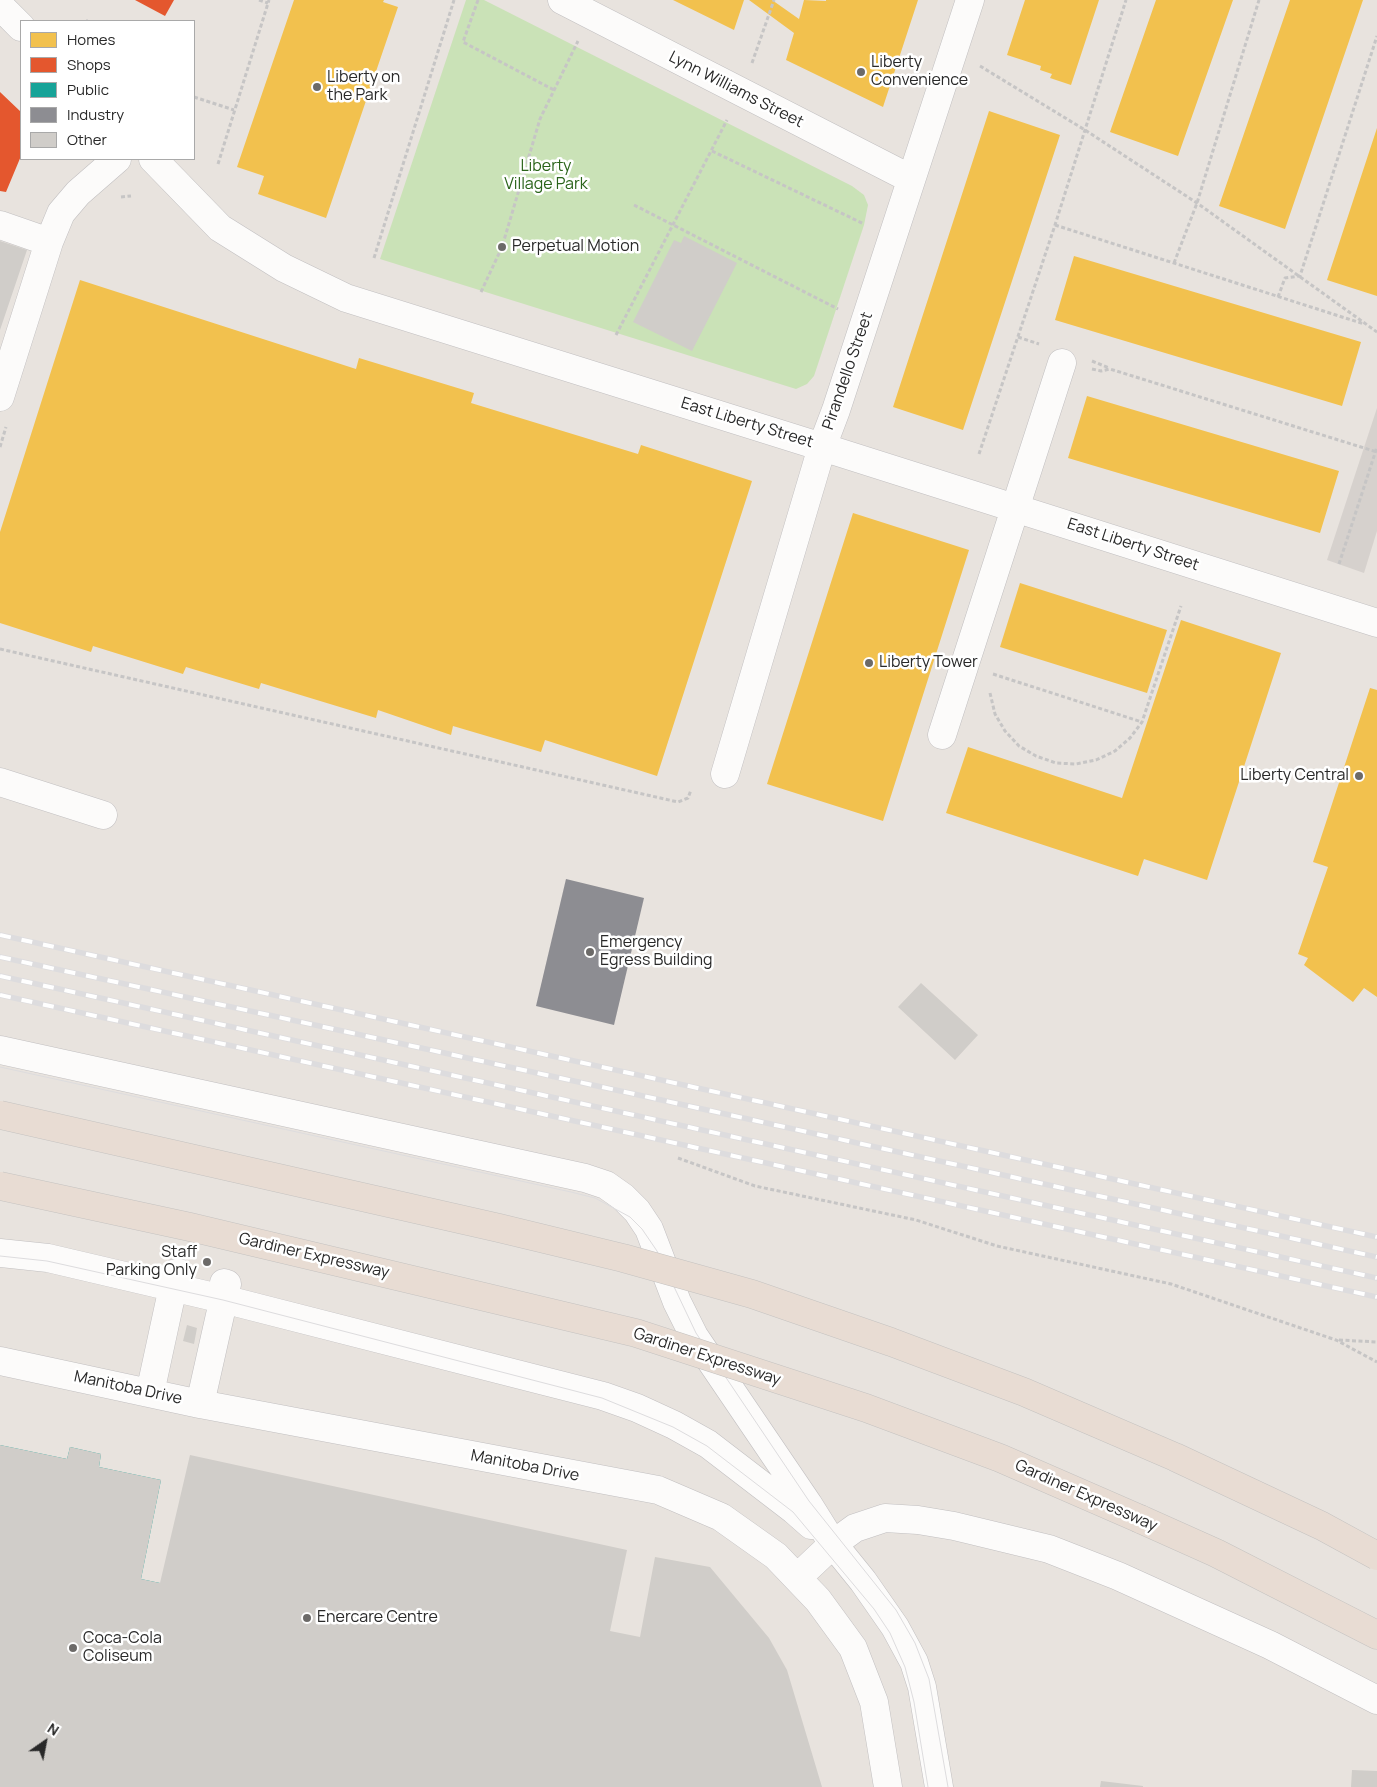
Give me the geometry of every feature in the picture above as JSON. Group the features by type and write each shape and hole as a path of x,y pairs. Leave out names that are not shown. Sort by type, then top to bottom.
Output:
{"highway":[{"path":"0,1115 499,1228 623,1258 752,1294 890,1342 1024,1392 1175,1457 1322,1526 1377,1556"},
{"name":"Gardiner Expressway","path":"0,1186 190,1227 636,1333 866,1408 1000,1458 1216,1553 1377,1635"}],"street":[{"name":"Lynn Williams Street","path":"562,0 912,179"},
{"name":"Pirandello Street","path":"725,774 822,447 836,410 970,0"},
{"path":"0,6 20,26"},
{"path":"0,398 49,242 61,214 78,193 116,160"},
{"name":"East Liberty Street","path":"153,160 220,228 284,268 346,298 1377,623"},
{"path":"0,225 49,242"},
{"path":"942,735 1063,358"},
{"path":"0,782 102,815"},
{"path":"0,1050 585,1178 606,1185 628,1201 649,1229 677,1302 694,1336 833,1544 890,1619 914,1662 922,1687 939,1787"},
{"path":"0,1252 48,1258 173,1287"},
{"path":"150,1394 176,1273 227,1284 200,1404"},
{"path":"223,1299 603,1396 637,1408 674,1425 708,1444 794,1510 833,1544"},
{"name":"Manitoba Drive","path":"0,1361 200,1404 658,1490 721,1517 776,1556 818,1600 853,1648 874,1702 888,1787"},
{"path":"797,1578 833,1544 855,1528 885,1518 918,1520 954,1526 1049,1549 1118,1576 1270,1645 1377,1700"}],"path":[{"path":"218,164 268,2 259,0"},
{"path":"374,258 454,0"},
{"path":"478,0 463,42 554,90"},
{"path":"749,71 774,0"},
{"path":"979,454 1055,225 1126,0"},
{"path":"1174,263 1197,203 1259,0"},
{"path":"1300,276 1377,36"},
{"path":"481,292 502,247 540,119 578,41"},
{"path":"953,52 1085,130 1197,203 1377,332"},
{"path":"195,97 234,110"},
{"path":"616,335 728,119"},
{"path":"712,150 868,225"},
{"path":"634,205 839,310"},
{"path":"1055,225 1367,325"},
{"path":"1278,296 1286,278 1300,276"},
{"path":"1018,337 1063,358 1101,371 1110,369"},
{"path":"1095,362 1110,369 1376,452"},
{"path":"1339,564 1377,447"},
{"path":"990,687 995,714 1019,746 1036,756 1056,763 1076,764 1096,760 1115,751 1130,738 1142,722 1181,606"},
{"path":"0,649 678,802 688,798 691,790"},
{"path":"989,680 989,674 1142,722"},
{"path":"678,1158 755,1186 916,1220 997,1246 1170,1284 1336,1340 1377,1362"},
{"path":"1336,1340 1377,1342"}],"green space":[{"name":"Liberty Village Park","path":"466,0 484,0 852,186 864,195 868,205 864,225 814,376 807,384 796,389 380,259"}],"shaded area":[{"path":"1377,408 1377,531 1364,573 1327,560"}],"building: Homes":[{"name":"Liberty on the Park","path":"294,0 384,0 383,2 398,7 326,218 258,194 264,176 237,167"},
{"path":"673,0 744,0 734,30"},
{"path":"749,0 772,0 799,19 804,0 918,0 883,107 786,60 794,33"},
{"path":"1025,0 1099,0 1071,85 1050,78 1052,74 1040,70 1041,66 1007,55"},
{"path":"1156,0 1233,0 1178,156 1110,132"},
{"path":"1290,0 1363,0 1285,229 1219,206"},
{"path":"989,111 1060,135 963,430 893,407"},
{"path":"1377,128 1377,296 1327,280"},
{"path":"1074,256 1361,342 1342,406 1055,320"},
{"path":"80,280 356,369 359,358 474,393 471,403 638,454 641,445 752,481 657,776 545,740 541,752 453,726 451,735 378,710 376,718 261,683 259,689 186,667 183,674 93,646 91,652 0,623 0,532"},
{"path":"1087,396 1339,471 1320,533 1068,458"},
{"name":"Liberty Tower","path":"853,513 969,550 883,821 767,784"},
{"path":"1020,583 1167,630 1147,693 1000,647"},
{"path":"1181,620 1281,653 1207,880 1144,859 1138,876 946,813 968,747 1122,798"},
{"name":"Liberty Central","path":"1370,688 1377,690 1377,997 1364,988 1353,1002 1304,965 1308,958 1298,954 1328,867 1313,862"}],"building: Shops":[{"path":"135,0 174,0 165,16"},
{"path":"0,92 20,111 20,158 6,192 0,191"}],"building: Public":[{"name":"Coca-Cola Coliseum","path":"0,1445 67,1459 70,1447 101,1454 99,1467 161,1480 141,1579 160,1583 118,1787 0,1787"}],"building: Industry":[{"name":"Emergency Egress Building","path":"566,879 644,898 614,1025 536,1006"}],"building: Other":[{"path":"684,236 737,263 692,351 633,322 674,240 681,243"},
{"path":"0,241 27,250 0,330"},
{"path":"921,983 978,1035 955,1060 898,1007"},
{"path":"187,1325 197,1328 194,1344 183,1341"},
{"name":"Enercare Centre","path":"0,1445 67,1459 70,1447 101,1454 99,1467 161,1480 141,1579 160,1583 190,1455 627,1550 610,1631 640,1637 655,1557 710,1567 769,1638 787,1670 822,1787 0,1787"},
{"path":"1352,1770 1377,1771 1377,1787 1351,1787"},
{"path":"1101,1781 1143,1786 1143,1787 1100,1787"}],"tram line":[{"path":"0,1067 571,1192 595,1198 630,1217 642,1229 657,1251 696,1333 809,1501 896,1610 915,1643 929,1679 948,1787"},
{"path":"0,1256 47,1261 223,1300 602,1398 673,1427 707,1446 793,1512 874,1609 890,1633 905,1667 914,1702 928,1787"}],"railway":[{"path":"0,935 1377,1237"},
{"path":"0,957 1377,1257"},
{"path":"0,976 1377,1278"},
{"path":"0,995 1377,1297"}],"place":[{"name":"Liberty Convenience","path":"861,72"},
{"name":"Liberty on the Park","path":"317,87"},
{"name":"Perpetual Motion","path":"502,247"},
{"name":"Liberty Tower","path":"869,663"},
{"name":"Liberty Central","path":"1359,776"},
{"name":"Emergency Egress Building","path":"590,952"},
{"name":"Staff Parking Only","path":"207,1262"},
{"name":"Enercare Centre","path":"307,1618"},
{"name":"Coca-Cola Coliseum","path":"73,1648"}]}
